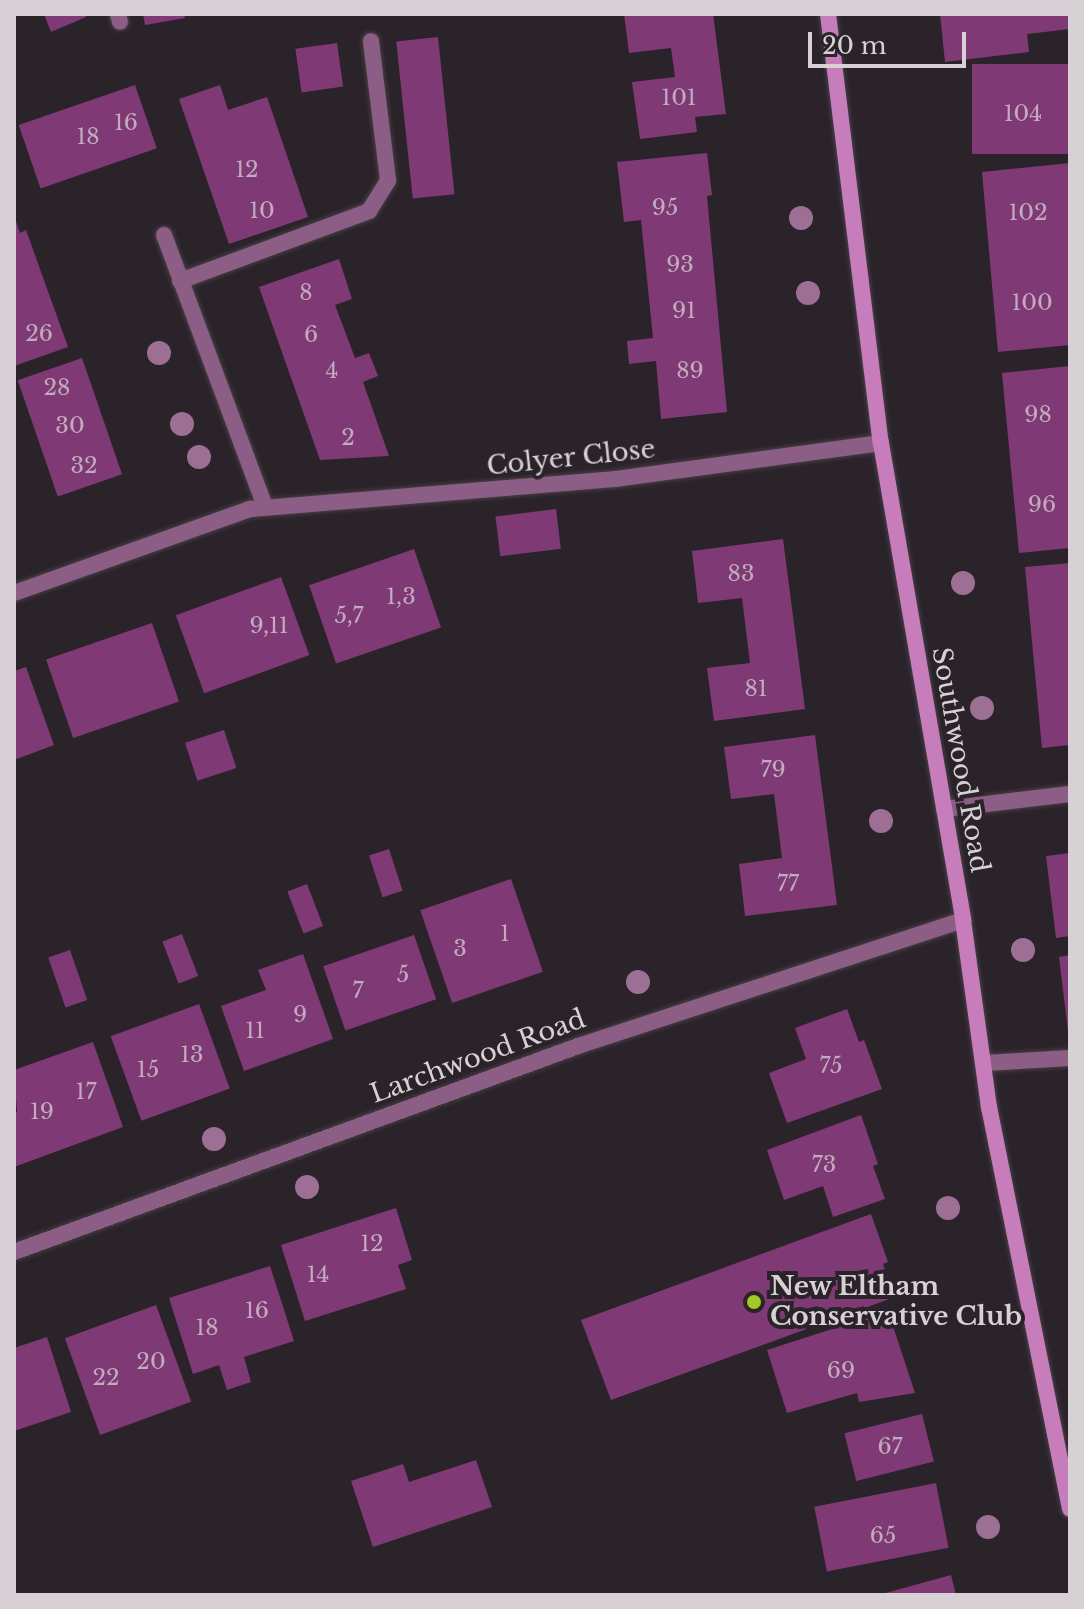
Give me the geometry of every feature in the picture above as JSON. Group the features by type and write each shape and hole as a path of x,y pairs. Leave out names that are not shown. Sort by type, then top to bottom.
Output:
{"street":[{"name":"Southwood Road","path":"828,14 881,443 963,920 989,1107 1070,1509"},
{"path":"180,281 369,211 388,180 371,41"},
{"path":"164,235 265,507"},
{"name":"Colyer Close","path":"14,593 235,513 265,507 615,479 881,443"},
{"path":"944,809 1070,794"},
{"name":"Larchwood Road","path":"14,1252 578,1046 963,920"},
{"path":"985,1063 1070,1058"}],"building":[{"path":"44,14 85,14 86,17 51,32"},
{"path":"143,14 184,14 185,18 145,25"},
{"path":"624,14 713,14 726,114 695,117 697,132 640,139 632,82 675,77 671,48 629,53"},
{"path":"940,14 1070,14 1070,29 1027,34 1029,52 945,62"},
{"path":"438,37 455,194 413,199 396,41"},
{"path":"337,43 343,87 302,92 295,49"},
{"path":"972,64 1070,64 1070,154 972,154"},
{"path":"135,85 157,148 41,188 19,125"},
{"path":"220,85 228,110 267,97 308,217 229,244 179,99"},
{"path":"707,153 712,195 707,196 727,412 661,419 656,361 629,364 627,341 653,338 641,220 624,222 617,162"},
{"path":"1070,163 1070,345 998,352 982,172"},
{"path":"14,215 20,233 26,230 68,347 14,366"},
{"path":"339,259 352,299 335,305 355,358 369,353 378,376 363,382 389,456 320,460 259,287"},
{"path":"82,358 122,474 58,496 18,380"},
{"path":"1070,366 1070,548 1019,553 1002,373"},
{"path":"556,509 561,549 500,556 495,516"},
{"path":"783,539 805,709 714,721 707,668 750,663 742,598 698,603 692,551"},
{"path":"414,549 441,627 336,664 309,585"},
{"path":"1070,563 1070,745 1042,748 1025,567"},
{"path":"281,577 309,655 204,693 176,615"},
{"path":"152,623 179,701 73,738 46,659"},
{"path":"26,667 54,745 14,760 14,671"},
{"path":"224,730 236,768 197,781 185,743"},
{"path":"815,735 837,905 745,916 739,864 782,858 774,794 731,799 724,747"},
{"path":"389,849 403,891 383,897 369,855"},
{"path":"1070,853 1070,936 1056,938 1046,856"},
{"path":"511,879 543,972 452,1003 420,910"},
{"path":"307,884 323,926 304,934 287,892"},
{"path":"182,934 198,976 179,984 162,942"},
{"path":"414,935 436,999 345,1031 323,966"},
{"path":"70,950 87,1000 66,1008 48,957"},
{"path":"303,954 333,1039 244,1071 221,1006 266,990 258,970"},
{"path":"1070,955 1070,1031 1068,1031 1059,957"},
{"path":"199,1004 230,1089 141,1121 111,1036"},
{"path":"847,1009 859,1042 864,1040 882,1089 787,1123 769,1073 806,1059 795,1028"},
{"path":"93,1042 123,1127 14,1167 14,1113 17,1112 14,1070"},
{"path":"861,1115 878,1164 873,1166 885,1199 833,1217 823,1186 784,1200 767,1150"},
{"path":"396,1208 412,1260 398,1265 406,1289 305,1321 281,1245"},
{"name":"New Eltham Conservative Club","path":"871,1214 888,1262 883,1264 895,1297 611,1400 581,1320"},
{"path":"270,1266 294,1341 244,1357 251,1382 227,1390 219,1365 193,1374 169,1298"},
{"path":"156,1305 191,1402 100,1435 65,1338"},
{"path":"888,1311 915,1393 859,1402 857,1393 787,1413 767,1350"},
{"path":"47,1337 71,1412 14,1431 14,1348"},
{"path":"922,1414 934,1462 856,1481 844,1433"},
{"path":"476,1460 492,1507 373,1547 351,1481 403,1464 409,1482"},
{"path":"936,1483 949,1548 827,1571 814,1507"},
{"path":"951,1575 956,1595 882,1595 882,1594"}],"place":[{"name":"New Eltham Conservative Club","path":"754,1302"}]}
